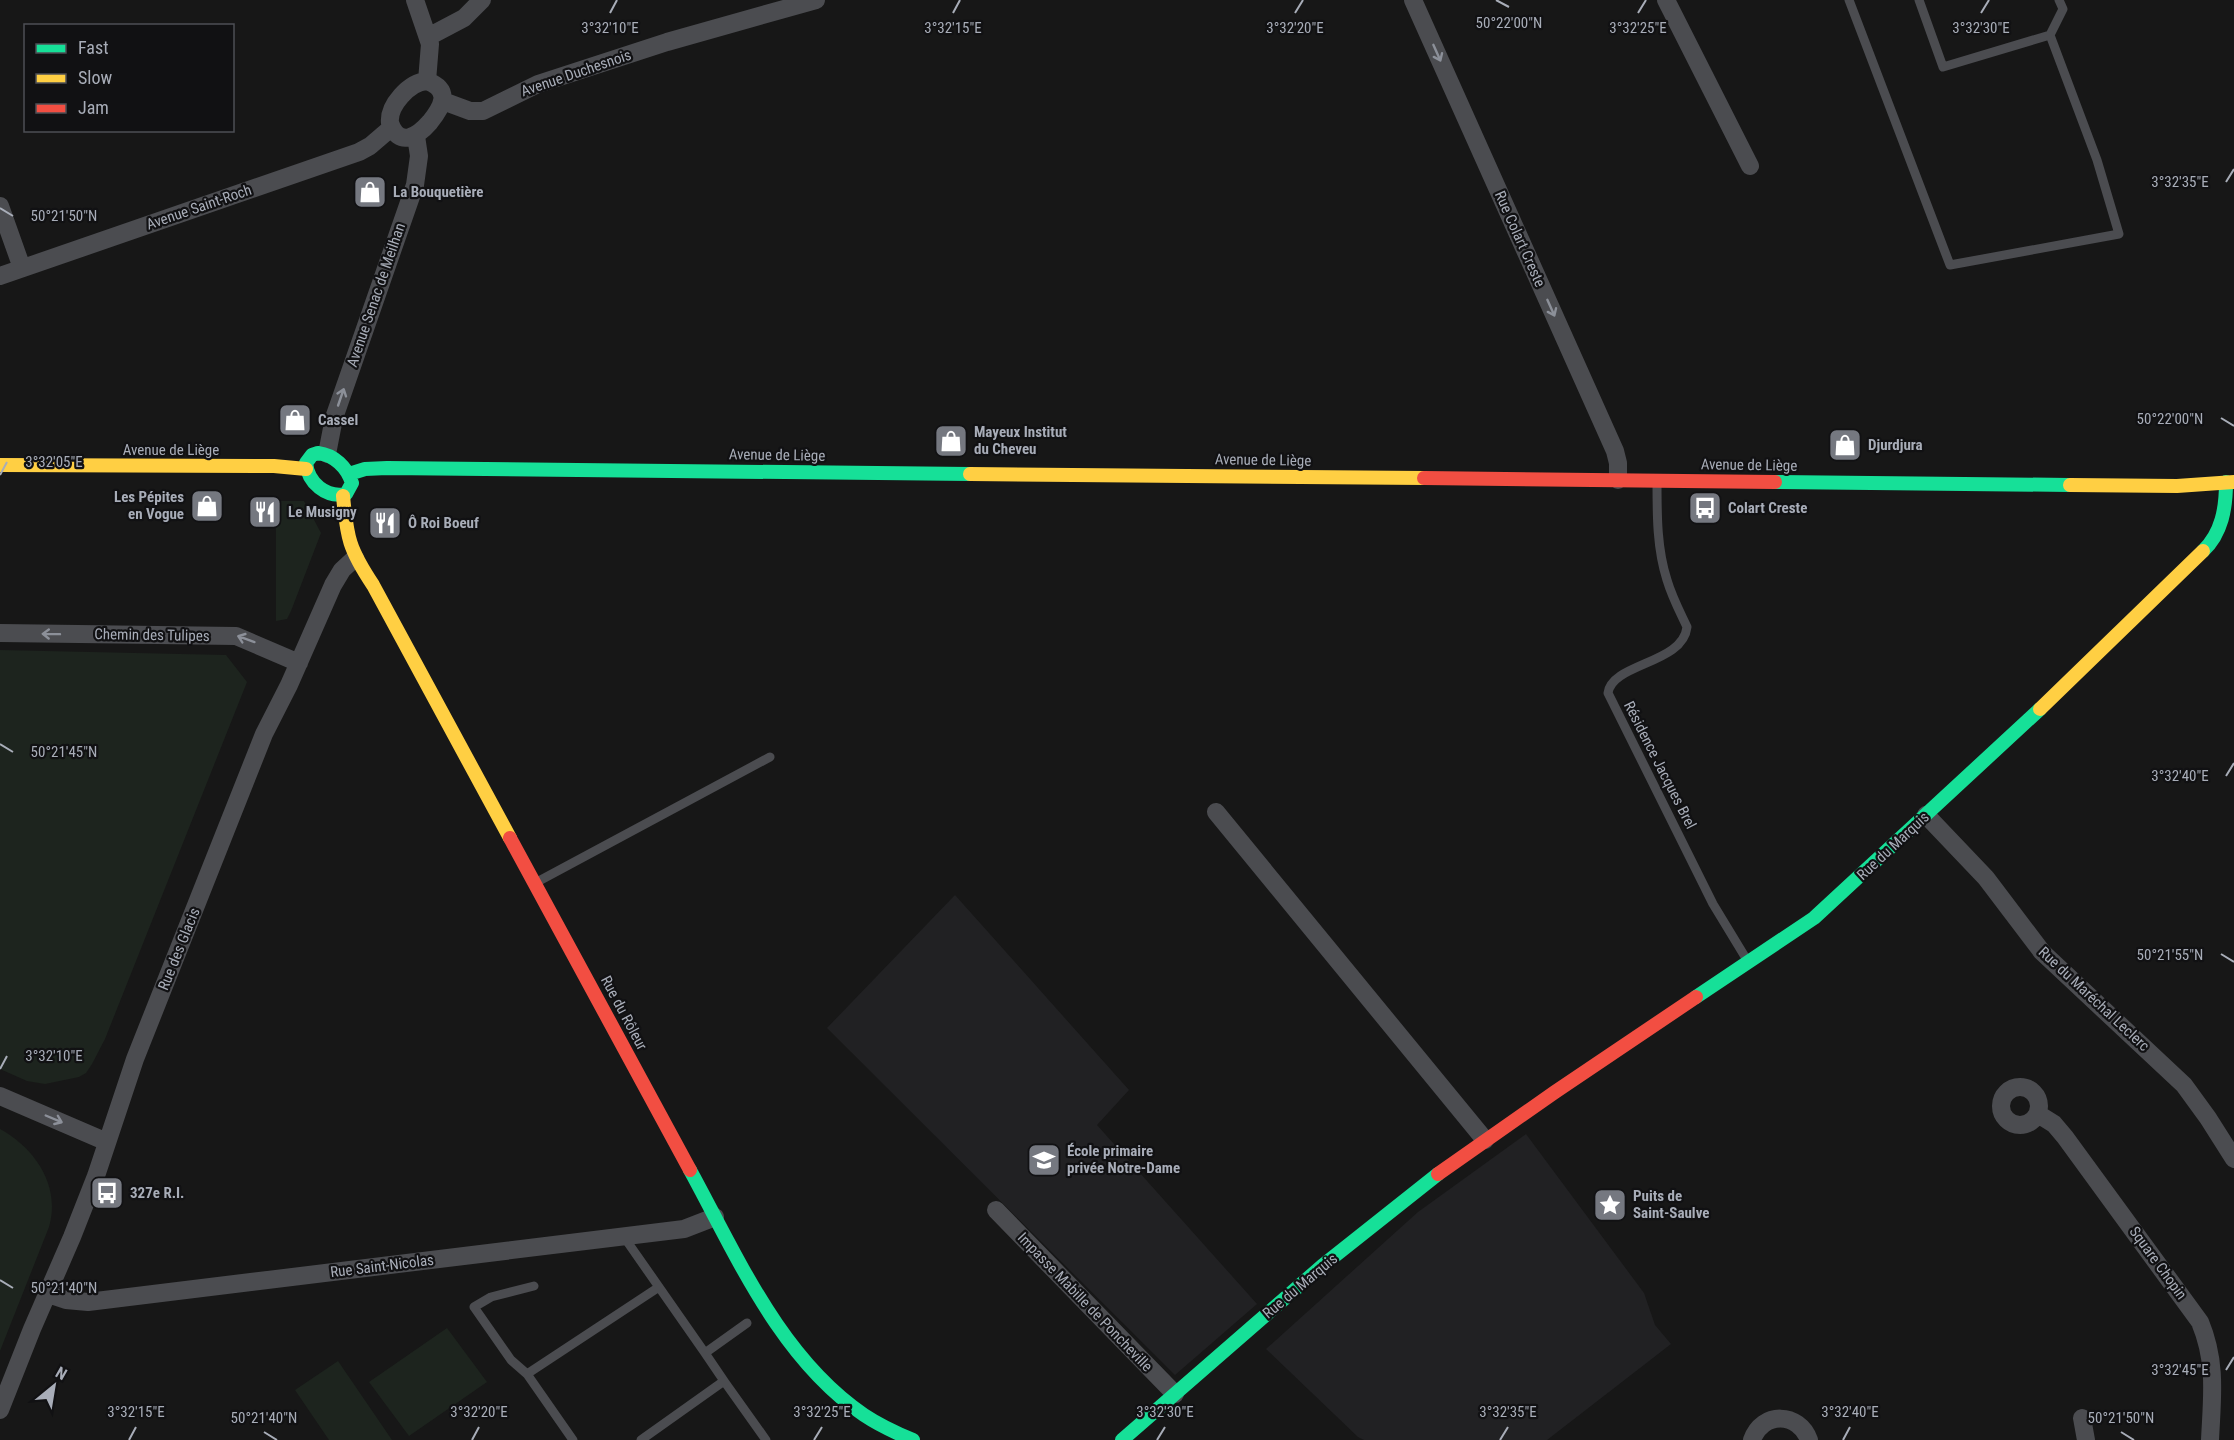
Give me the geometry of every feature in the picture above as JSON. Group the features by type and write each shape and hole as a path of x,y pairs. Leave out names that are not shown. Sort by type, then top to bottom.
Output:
{"main road":[{"path":"343,496 333,496 308,475 306,469 312,455 327,454 349,474 351,486 343,496 345,530 355,558"},
{"name":"Avenue de Liège","path":"0,465 274,466 306,469"},
{"name":"Avenue de Liège","path":"349,474 365,469 387,468 2177,486 2230,482"},
{"name":"Rue du Marquis","path":"1122,1440 1322,1266 1402,1201 1485,1140 1814,918 2011,737 2210,544 2230,497 2230,482"},
{"name":"Avenue de Liège","path":"2177,486 2230,497"},
{"name":"Rue du Rôleur","path":"355,558 373,585 759,1297 790,1342 835,1392 878,1425 913,1440"}],"street":[{"path":"416,0 428,37 430,53 427,81"},
{"path":"428,37 465,18 482,0"},
{"name":"Avenue Duchesnois","path":"443,101 471,111 483,111 538,84 684,37 814,0"},
{"name":"Rue Colart Creste","path":"1413,0 1615,451 1618,480"},
{"path":"1666,0 1750,166"},
{"path":"427,81 439,88 443,101 439,111 416,136 402,137 391,128 389,118 393,107 414,84 427,81"},
{"name":"Avenue Saint-Roch","path":"0,276 359,152 391,128"},
{"name":"Avenue Senac de Meilhan","path":"327,454 334,418 415,185 419,156 416,136"},
{"path":"0,206 22,268"},
{"name":"Rue des Glacis","path":"0,1410 72,1237 135,1059 260,744 333,585 342,570 355,558"},
{"name":"Chemin des Tulipes","path":"0,633 236,636 299,663"},
{"path":"1216,812 1485,1140"},
{"name":"Rue du Maréchal Leclerc","path":"1926,815 1986,878 2042,952 2184,1085 2234,1159"},
{"path":"0,1095 107,1142"},
{"name":"Square Chopin","path":"2038,1114 2054,1124 2065,1137 2199,1322 2208,1346 2212,1366 2210,1440"},
{"name":"Impasse Mabille de Poncheville","path":"996,1210 1175,1394"},
{"name":"Rue Saint-Nicolas","path":"48,1294 66,1300 88,1302 684,1229 715,1217"},
{"path":"1752,1440 1762,1425 1780,1418 1799,1425 1809,1440"},
{"path":"2082,1418 2086,1440"}],"lane":[{"path":"1849,0 1950,265 2119,234 2097,160 2050,35"},
{"path":"1919,0 1943,67 2050,35 2063,9 2059,0"},
{"name":"Résidence Jacques Brel","path":"1657,480 1661,559 1672,594 1687,627 1686,633 1675,648 1614,680 1608,693 1713,904 1749,963"},
{"path":"534,883 770,757"},
{"path":"624,1237 766,1440"},
{"path":"534,1286 491,1297 474,1307 511,1360 527,1374 573,1440"},
{"path":"527,1374 659,1287"},
{"path":"705,1353 747,1323"},
{"path":"640,1440 724,1381"}],"shaded area":[{"path":"276,501 304,501 321,533 287,619 276,621"},
{"path":"0,650 226,655 247,682 105,1039 86,1073 79,1077 45,1084 27,1081 0,1069"},
{"name":"École primaire privée Notre-Dame","path":"955,895 1129,1090 1097,1125 1257,1304 1175,1375 827,1028"},
{"path":"0,1129 24,1147 42,1170 48,1183 52,1212 49,1227 0,1351"},
{"path":"1526,1134 1644,1293 1655,1325 1671,1344 1547,1440 1364,1440 1358,1437 1266,1349 1418,1212"},
{"path":"447,1328 487,1382 409,1436 369,1382"},
{"path":"338,1361 392,1440 329,1440 295,1390"}],"traffic: fast":[{"path":"318,453 334,459 347,472 352,483 346,494 332,494 314,483 306,463 312,455 318,453"},
{"path":"349,474 365,469 387,468 970,474"},
{"path":"1775,482 2070,485"},
{"path":"2203,551 2215,536 2222,520 2226,482"},
{"path":"1696,997 1814,918 2040,709"},
{"path":"690,1170 763,1303 784,1335 808,1365 834,1392 864,1415 913,1440"},
{"path":"1122,1440 1322,1266 1438,1174"}],"traffic: slow":[{"path":"0,465 274,466 306,469"},
{"path":"970,474 1424,478"},
{"path":"2070,485 2177,486 2234,482"},
{"path":"343,496 346,523 354,552 510,838"},
{"path":"2040,709 2203,551"}],"traffic: jam":[{"path":"1424,478 1775,482"},
{"path":"510,838 690,1170"},
{"path":"1438,1174 1696,997"}],"place":[{"name":"La Bouquetière","path":"370,192"},
{"name":"Cassel","path":"295,420"},
{"name":"Mayeux Institut du Cheveu","path":"951,441"},
{"name":"Djurdjura","path":"1845,445"},
{"name":"Les Pépites en Vogue","path":"207,506"},
{"name":"Colart Creste","path":"1705,508"},
{"name":"Le Musigny","path":"265,512"},
{"name":"Ô Roi Boeuf","path":"385,523"},
{"name":"École primaire privée Notre-Dame","path":"1044,1160"},
{"name":"327e R.I.","path":"107,1193"},
{"name":"Puits de Saint-Saulve","path":"1610,1205"}]}
